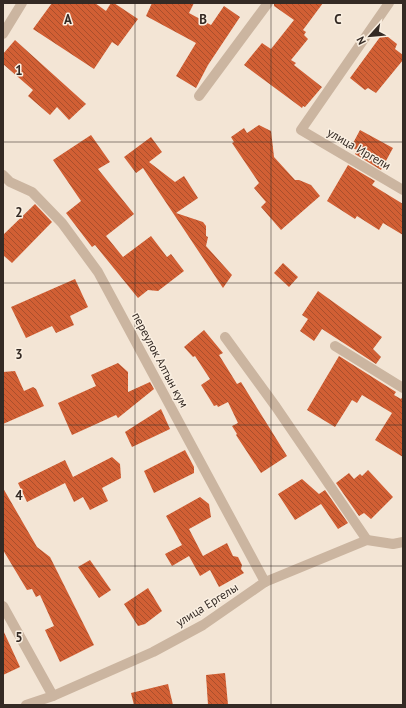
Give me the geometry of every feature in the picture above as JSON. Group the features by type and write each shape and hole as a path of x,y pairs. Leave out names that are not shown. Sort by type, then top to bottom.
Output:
{"street":[{"path":"3,34 22,3"},
{"path":"199,96 268,3"},
{"name":"улица Иргели","path":"389,3 301,130 403,190"},
{"name":"переулок Алтын кум","path":"3,175 10,182 32,192 42,202 62,223 98,272 265,582"},
{"path":"225,337 276,407 367,540 393,544 403,542"},
{"path":"335,346 403,388"},
{"name":"улица Ергелы","path":"26,705 53,696 146,655 203,625 265,582 367,540"},
{"path":"3,606 53,696"}],"building":[{"path":"52,3 95,3 106,11 111,3 114,3 138,19 118,46 112,42 94,69 33,29"},
{"path":"152,3 194,3 189,13 211,25 224,6 240,17 208,65 196,88 176,76 196,43 146,16"},
{"path":"274,3 323,3 303,30 306,32 304,35 308,39 291,60 296,63 294,65 322,87 305,107 303,106 302,108 244,65 262,43 271,49 294,20 274,6"},
{"path":"383,33 397,44 395,49 403,55 403,60 376,93 368,88 365,90 350,78"},
{"path":"15,40 86,104 69,120 57,107 50,115 28,96 33,90 3,64 3,54"},
{"path":"259,125 271,131 274,157 295,180 311,185 320,196 281,230 261,207 266,202 254,188 259,183 232,143 234,142 231,137 244,128 247,133"},
{"path":"360,130 393,148 381,170 355,154 357,150 351,147"},
{"path":"91,135 110,162 98,169 134,214 106,236 123,257 151,236 167,257 171,254 184,271 158,291 148,290 138,298 95,245 92,247 66,213 81,201 53,160"},
{"path":"151,137 162,152 149,162 175,182 184,176 198,198 176,213 203,222 206,226 206,236 208,237 206,246 232,275 223,288 143,168 136,173 124,157"},
{"path":"348,165 375,181 372,185 403,204 403,235 383,223 379,230 357,216 355,219 327,201"},
{"path":"35,204 52,222 12,263 3,255 3,235"},
{"path":"283,263 298,277 289,287 274,273"},
{"path":"75,279 88,307 70,316 74,325 56,333 52,326 26,338 11,307"},
{"path":"318,291 382,337 373,349 381,357 376,364 322,329 314,341 300,331 308,319 302,315"},
{"path":"204,330 223,353 219,355 237,384 241,382 287,456 261,473 236,435 237,434 232,426 238,423 228,402 218,407 217,405 214,406 201,385 210,379 195,356 193,357 184,347"},
{"path":"339,356 396,392 394,395 401,399 403,396 403,457 375,440 392,413 362,395 357,403 352,400 335,427 307,410"},
{"path":"118,363 128,372 128,392 150,382 154,389 118,418 116,415 72,435 58,403 96,386 91,375"},
{"path":"15,371 24,391 33,387 36,389 44,406 3,424 3,372"},
{"path":"161,409 170,429 132,447 125,432"},
{"path":"185,450 194,467 194,473 154,493 144,471"},
{"path":"112,457 120,464 121,478 102,488 108,501 90,510 83,497 74,502 65,483 27,502 18,483 65,460 73,477"},
{"path":"368,470 393,497 371,519 364,513 359,516 336,483 349,473 354,479 360,474 362,476"},
{"path":"302,479 319,494 325,490 348,523 338,529 321,504 295,520 278,494"},
{"path":"3,488 37,547 50,557 94,645 60,662 45,630 54,626 40,595 36,597 32,589 27,590 3,550"},
{"path":"200,497 209,504 211,517 189,529 203,556 227,543 233,556 238,557 242,565 241,569 244,573 219,587 210,570 200,576 189,556 172,566 165,554 182,545 166,516"},
{"path":"90,560 111,590 99,598 78,567"},
{"path":"148,588 162,611 145,624 138,626 124,604"},
{"path":"3,630 20,667 3,675"},
{"path":"225,673 228,705 208,705 206,675"},
{"path":"168,684 173,705 134,705 131,693"}]}
